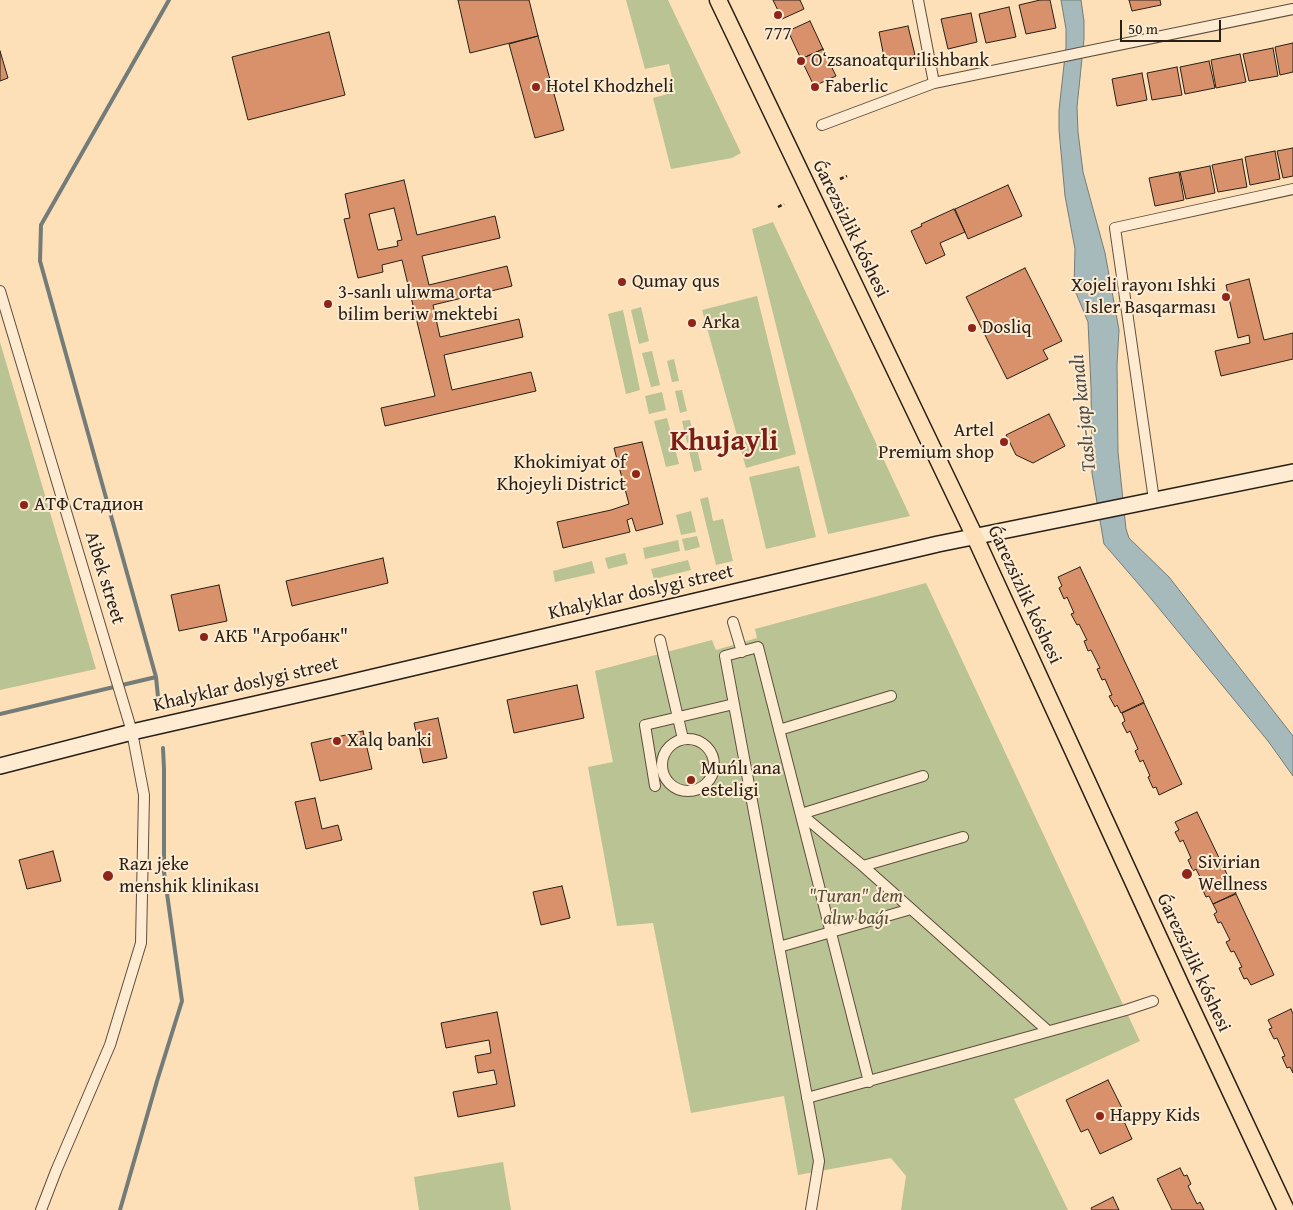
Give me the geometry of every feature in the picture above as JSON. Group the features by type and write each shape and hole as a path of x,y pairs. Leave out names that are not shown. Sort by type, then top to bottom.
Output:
{"main road":[{"name":"Ǵarezsizlik kóshesi","path":"718,0 975,537 1286,1210"}],"street":[{"path":"918,0 934,83"},
{"path":"822,125 934,83 1293,9"},
{"path":"1154,500 1115,228 1293,188"},
{"name":"Aibek street","path":"0,291 132,732 144,795 141,943 110,1045 41,1210"},
{"name":"Khalyklar doslygi street","path":"0,766 132,732 938,544 1293,472"},
{"path":"733,622 742,652"},
{"path":"660,640 683,739"},
{"path":"811,1210 819,1161 725,656 758,647 870,1082"},
{"path":"779,730 891,696"},
{"path":"655,786 657,772 664,754 668,747 675,742 691,738 699,741 706,746 714,761 714,770 711,778 697,790 688,792 671,786 657,772 645,724 734,704"},
{"path":"801,814 923,776"},
{"path":"801,814 863,866 1048,1031"},
{"path":"863,866 964,837"},
{"path":"779,947 911,909"},
{"path":"807,1098 870,1082 1153,1001"}],"path":[{"path":"840,179 847,176"},
{"path":"778,207 784,204"}],"green space":[{"path":"626,0 668,0 741,153 732,158 671,169 653,98 675,92 669,64 645,69"},
{"path":"773,222 910,516 828,534 752,229"},
{"path":"757,296 796,454 746,468 702,310"},
{"path":"641,307 649,341 639,344 631,310"},
{"path":"623,310 640,390 626,394 608,314"},
{"name":"АТФ Стадион","path":"0,342 96,669 0,690"},
{"path":"652,351 660,385 651,387 642,353"},
{"path":"674,359 679,381 672,382 667,361"},
{"path":"682,390 687,411 680,413 675,391"},
{"path":"662,392 666,410 649,414 645,396"},
{"path":"667,418 679,464 666,467 654,421"},
{"path":"690,420 695,441 687,443 682,421"},
{"path":"697,449 702,470 694,472 689,451"},
{"path":"799,466 816,537 766,549 749,477"},
{"path":"708,497 713,521 723,519 733,561 716,565 700,499"},
{"path":"691,511 696,532 681,535 676,515"},
{"path":"697,536 700,547 685,551 682,539"},
{"path":"678,540 680,551 645,559 643,548"},
{"path":"625,553 628,564 608,569 605,558"},
{"path":"688,560 691,570 654,579 651,569"},
{"path":"592,561 595,573 555,582 553,571"},
{"name":"\"Turan\" dem alıw baǵı","path":"926,583 1140,1041 1014,1099 1068,1210 901,1210 906,1176 891,1158 798,1175 784,1096 691,1113 653,923 617,926 588,767 613,762 595,671 712,640 716,650 757,638 755,629"},
{"path":"503,1162 511,1210 419,1210 414,1177"}],"shaded area":[{"path":"1061,0 1081,0 1084,21 1077,107 1078,132 1083,172 1105,253 1119,330 1117,365 1118,452 1126,529 1129,538 1169,577 1293,736 1293,776 1268,741 1104,544 1092,473 1088,322 1074,288 1075,249 1065,196 1059,130 1059,110 1066,47 1066,29"}],"building":[{"path":"458,0 529,0 538,36 470,53"},
{"path":"773,0 800,0 804,9 782,19"},
{"path":"1040,0 1050,0 1056,28 1026,34 1019,5"},
{"path":"1129,0 1160,0 1161,5 1132,11"},
{"path":"1009,7 1016,37 986,43 979,14"},
{"path":"971,13 977,42 948,49 941,19"},
{"path":"810,21 823,49 801,59 788,31"},
{"path":"908,26 915,55 885,62 879,32"},
{"path":"329,32 345,95 248,120 232,57"},
{"name":"Hotel Khodzheli","path":"538,36 564,130 535,138 509,44"},
{"path":"1293,43 1293,72 1280,75 1275,47"},
{"path":"1273,48 1278,76 1249,81 1243,54"},
{"path":"823,49 836,76 814,86 801,59"},
{"path":"0,51 8,78 0,81"},
{"path":"1240,54 1246,82 1216,88 1211,60"},
{"path":"1209,61 1215,88 1185,94 1180,67"},
{"path":"1177,67 1182,95 1152,100 1147,73"},
{"path":"1142,73 1147,100 1117,106 1112,79"},
{"path":"1293,148 1293,176 1283,178 1277,151"},
{"path":"1275,151 1280,179 1250,185 1245,157"},
{"path":"1242,159 1247,187 1218,192 1212,165"},
{"path":"1210,166 1215,193 1186,199 1180,172"},
{"path":"1179,172 1184,200 1155,206 1149,178"},
{"path":"404,180 417,235 495,216 500,238 422,256 429,285 507,266 512,286 433,305 440,337 519,319 523,337 444,355 452,390 531,372 536,391 385,426 381,408 435,396 402,260 382,265 383,272 358,278 344,219 350,218 345,194","holes":["394,208 402,240 397,241 398,246 378,250 369,214"]},
{"path":"1008,185 1022,216 968,239 955,209"},
{"path":"954,209 965,232 940,243 945,255 926,264 911,231 922,226 921,224"},
{"path":"1025,268 1062,341 1043,350 1048,359 1007,379 966,297"},
{"path":"1249,279 1264,340 1293,333 1293,359 1221,376 1215,351 1250,343 1249,335 1238,338 1226,285"},
{"path":"1049,414 1065,446 1033,463 1016,455 1006,435"},
{"name":"Khokimiyat of Khojeyli District","path":"642,442 663,524 636,531 632,518 627,520 630,532 563,548 557,522 629,504 614,448"},
{"path":"383,558 388,583 292,606 286,581"},
{"path":"1080,567 1144,702 1121,713 1109,696 1112,695 1105,679 1102,680 1097,669 1100,668 1091,650 1088,651 1084,641 1087,640 1079,624 1077,625 1071,614 1074,613 1067,597 1064,599 1059,588 1062,586 1058,577"},
{"path":"219,585 227,621 179,631 171,595"},
{"path":"577,685 584,718 514,733 507,700"},
{"path":"1144,703 1182,784 1159,795 1156,787 1153,788 1143,760 1140,762 1135,751 1138,749 1130,731 1127,733 1122,723 1125,721 1122,713"},
{"path":"438,718 447,758 423,763 414,723"},
{"path":"363,731 372,769 320,781 311,743"},
{"path":"315,798 322,829 338,825 342,840 306,849 295,802"},
{"path":"1197,812 1236,893 1213,904 1209,896 1206,897 1201,886 1204,885 1196,869 1193,871 1188,860 1191,858 1183,840 1180,842 1175,832 1179,830 1175,822"},
{"path":"53,851 61,881 27,889 19,860"},
{"path":"562,886 570,918 541,925 533,892"},
{"path":"1236,894 1274,975 1251,985 1247,978 1244,979 1239,968 1242,967 1234,951 1231,952 1226,942 1230,940 1221,922 1218,923 1214,914 1217,912 1213,904"},
{"path":"1291,1009 1293,1014 1293,1073 1290,1067 1287,1068 1282,1057 1285,1056 1277,1038 1274,1039 1269,1029 1272,1028 1268,1020"},
{"path":"497,1012 515,1106 458,1117 453,1092 497,1084 494,1070 478,1073 475,1056 491,1053 489,1040 446,1048 441,1023"},
{"path":"1108,1080 1125,1114 1122,1117 1132,1139 1100,1154 1088,1129 1081,1132 1066,1100"},
{"path":"1180,1168 1184,1176 1187,1175 1191,1184 1188,1186 1197,1204 1200,1202 1204,1210 1172,1210 1157,1179"},
{"path":"1113,1197 1119,1210 1092,1210 1091,1208"}],"waterway":[{"path":"158,697 156,677 40,261 41,225 169,0"},
{"path":"0,714 156,677"},
{"path":"120,1210 182,1001 164,872 163,748"}],"place":[{"name":"777","path":"778,15"},
{"name":"Oʻzsanoatqurilishbank","path":"801,61"},
{"name":"Hotel Khodzheli","path":"536,87"},
{"name":"Faberlic","path":"815,87"},
{"name":"Qumay qus","path":"622,282"},
{"name":"Xojeli rayonı Ishki Isler Basqarması","path":"1226,297"},
{"name":"3-sanlı ulıwma orta bilim beriw mektebi","path":"328,304"},
{"name":"Arka","path":"692,323"},
{"name":"Dosliq","path":"972,328"},
{"name":"Artel Premium shop","path":"1004,442"},
{"name":"Khokimiyat of Khojeyli District","path":"636,474"},
{"name":"АТФ Стадион","path":"24,505"},
{"name":"АКБ \"Агробанк\"","path":"204,637"},
{"name":"Xalq banki","path":"337,741"},
{"name":"Muńlı ana esteligi","path":"691,780"},
{"name":"Sivirian Wellness","path":"1187,874"},
{"name":"Razı jeke menshik klinikası","path":"108,876"},
{"name":"Happy Kids","path":"1100,1116"}],"district":[{"name":"Khujayli","path":"724,443"}],"water label":[{"name":"Taslı-jap kanalı","path":"1084,413"}]}
